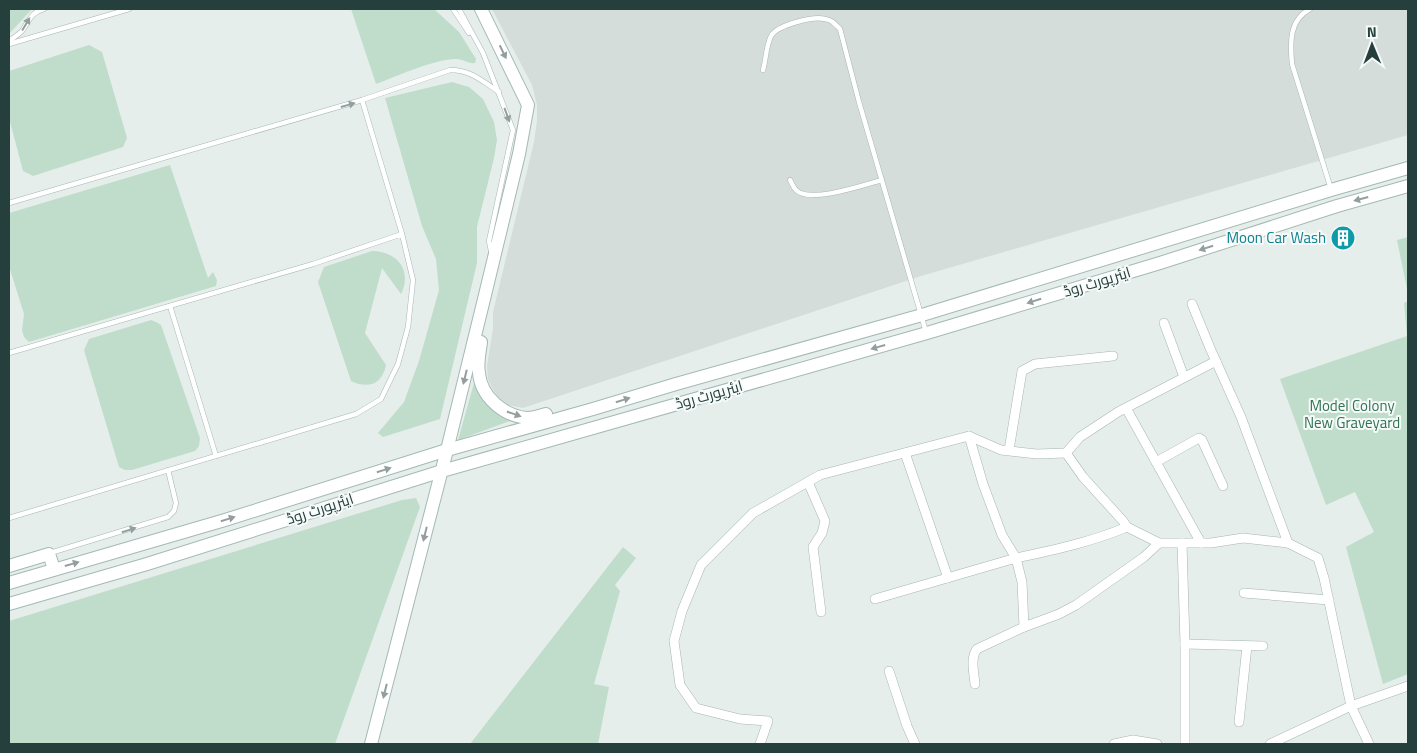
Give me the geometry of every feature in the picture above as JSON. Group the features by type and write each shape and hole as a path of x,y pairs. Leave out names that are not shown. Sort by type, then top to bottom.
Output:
{"main road":[{"path":"371,744 442,471 519,154 528,104 481,9"},
{"name":"ایئرپورٹ روڈ","path":"9,582 225,520 447,450 922,315 1408,168"},
{"name":"ایئرپورٹ روڈ","path":"9,604 147,564 442,471 927,333 1151,266 1337,206 1408,186"},
{"path":"485,295 484,325 478,374 486,393 494,403 502,410 514,416 528,418 564,409 593,409"},
{"path":"9,566 49,554 54,569"}],"street":[{"path":"1192,304 1241,417 1288,543"},
{"path":"1164,323 1184,377"},
{"path":"1009,450 1022,371 1035,364 1112,356"},
{"path":"760,744 768,720 740,719 696,708 680,684 674,641 682,611 701,565 752,513 820,475 970,436 1001,450 1037,454 1066,453 1080,437 1126,408 1216,361"},
{"path":"1126,408 1201,543"},
{"path":"970,436 983,484 1002,535 1016,558 1022,582 1024,627"},
{"path":"1156,462 1199,438 1202,440 1223,486"},
{"path":"1066,453 1082,477 1128,527 1159,543 1201,543 1243,538 1288,543 1318,558 1329,600 1351,706 1369,744"},
{"path":"904,454 948,578"},
{"path":"808,482 824,521 822,533 812,546 821,612"},
{"path":"875,599 1016,558 1078,545 1128,527"},
{"path":"974,684 973,659 978,649 1076,605 1144,557 1159,543"},
{"path":"1182,543 1185,644 1184,744"},
{"path":"1244,593 1329,600"},
{"path":"1185,644 1264,646"},
{"path":"1239,722 1247,646"},
{"path":"889,670 907,726 915,744"},
{"path":"1270,744 1351,706 1408,686"},
{"path":"1114,744 1133,740 1157,744"}],"lane":[{"path":"9,42 21,32 30,16 37,10 44,9"},
{"path":"9,42 129,9"},
{"path":"453,9 483,53"},
{"path":"460,9 483,53 513,130 489,241 493,262"},
{"path":"1310,9 1299,17 1292,29 1290,44 1292,64 1331,190"},
{"path":"763,70 771,36 777,29 800,21 822,18 833,22 840,29 927,333"},
{"path":"9,202 362,100 450,70 470,73 499,92"},
{"path":"9,518 356,414 381,399 398,364 408,327 413,280 402,234 362,100"},
{"path":"790,180 795,190 808,196 816,196 882,180"},
{"path":"9,353 305,266 402,234"},
{"path":"170,306 216,456"},
{"path":"49,554 168,517 174,511 176,504 168,470"}],"shaded area":[{"path":"492,9 1408,9 1408,135 921,276 523,408 508,405 496,395 488,380 487,366 493,328 493,312 534,142 537,105 532,85"}],"green space":[{"path":"9,9 32,9 9,34"},
{"path":"351,9 434,9 459,32 476,59 475,63 456,59 447,60 416,68 376,84"},
{"path":"89,45 102,52 127,138 123,147 33,176 23,171 9,118 9,71"},
{"path":"452,82 469,87 483,99 494,122 497,140 477,227 477,263 440,419 383,437 378,433 404,402 419,361 439,290 436,259 422,226 385,98"},
{"path":"170,165 208,278 213,272 217,280 216,286 29,342 24,337 22,330 24,314 9,266 9,213"},
{"path":"1408,237 1408,294 1397,240"},
{"path":"372,251 389,255 399,262 404,272 405,281 401,294 382,268 365,333 386,365 378,381 373,384 363,385 351,381 318,282 324,267"},
{"name":"Model Colony New Graveyard","path":"1408,301 1408,674 1383,684 1346,547 1374,532 1355,492 1326,505 1280,379 1407,336 1404,303"},
{"path":"151,320 161,325 200,438 199,446 195,451 132,470 125,470 119,467 84,350 89,339"},
{"path":"474,383 484,400 513,420 458,440"},
{"path":"416,498 420,507 335,744 10,744 9,621 402,500"},
{"path":"623,547 636,558 615,585 620,591 594,684 609,687 598,744 470,744"}],"place":[{"name":"Moon Car Wash","path":"1343,238"}]}
